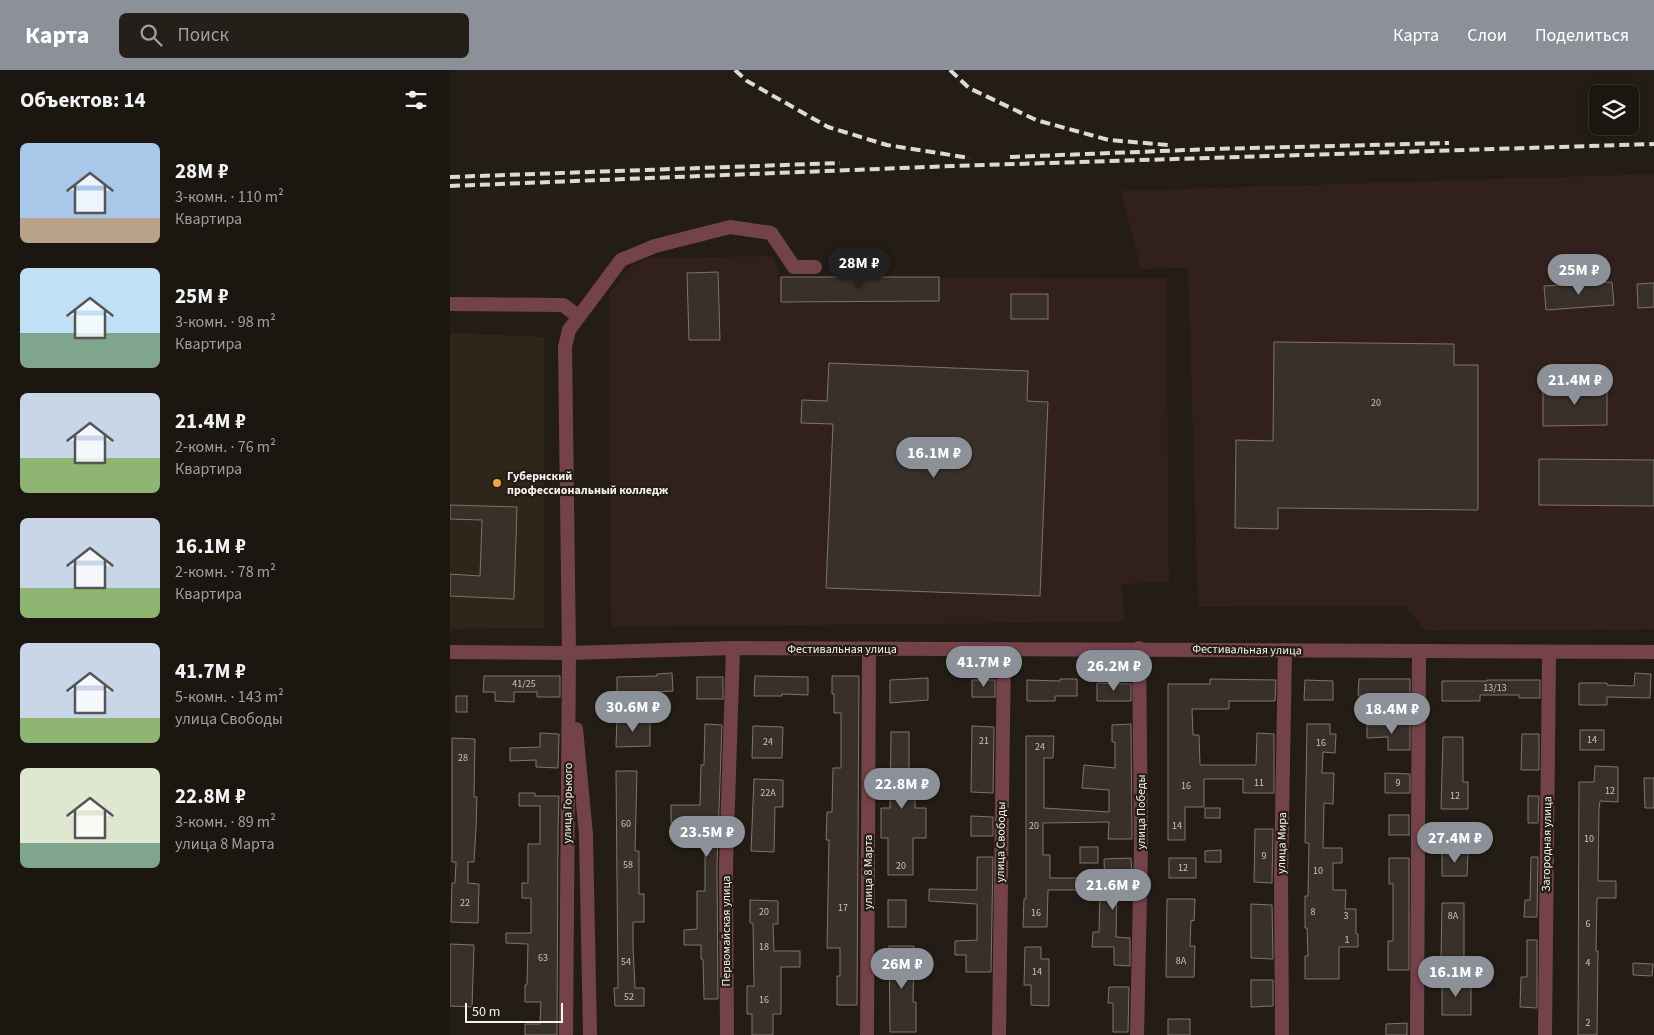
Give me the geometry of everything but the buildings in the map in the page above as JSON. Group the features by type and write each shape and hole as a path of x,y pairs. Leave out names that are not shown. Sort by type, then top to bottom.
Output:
{"street":[{"path":"569,653 565,347 569,330 621,260 655,246 730,227 771,233 794,267 815,267"},
{"path":"450,304 563,305 578,316"},
{"name":"Фестивальная улица","path":"450,652 569,653 732,648 1139,648 1419,652 1654,652"},
{"name":"Первомайская улица","path":"727,1035 726,866 732,648"},
{"name":"улица Свободы","path":"999,1035 1004,648"},
{"name":"улица Победы","path":"1137,1035 1141,848 1139,648"},
{"name":"улица 8 Марта","path":"867,1035 869,649"},
{"name":"улица Мира","path":"1282,1035 1281,877 1284,650"},
{"path":"1417,1035 1419,652"},
{"name":"Загородная улица","path":"1545,1035 1549,652"},
{"name":"улица Горького","path":"566,1035 569,653"},
{"name":"улица Горького","path":"569,653 586,835 590,1035"}],"shaded area":[{"path":"1654,174 1654,629 1425,631 1405,606 1198,607 1188,268 1141,269 1121,191"},
{"path":"772,256 781,277 1166,278 1169,582 1122,584 1124,622 611,627 609,294 630,267 649,258"},
{"name":"Губернский профессиональный колледж","path":"450,333 544,337 544,628 450,629"}],"railway":[{"path":"735,70 747,81 828,127 887,145 970,158"},
{"path":"950,70 969,88 1036,120 1109,140 1168,145"},
{"path":"1010,157 1213,149 1449,143"},
{"path":"450,186 952,166 1654,144"},
{"path":"450,177 840,163"}],"place":[{"name":"Губернский профессиональный колледж","path":"497,483"}]}
